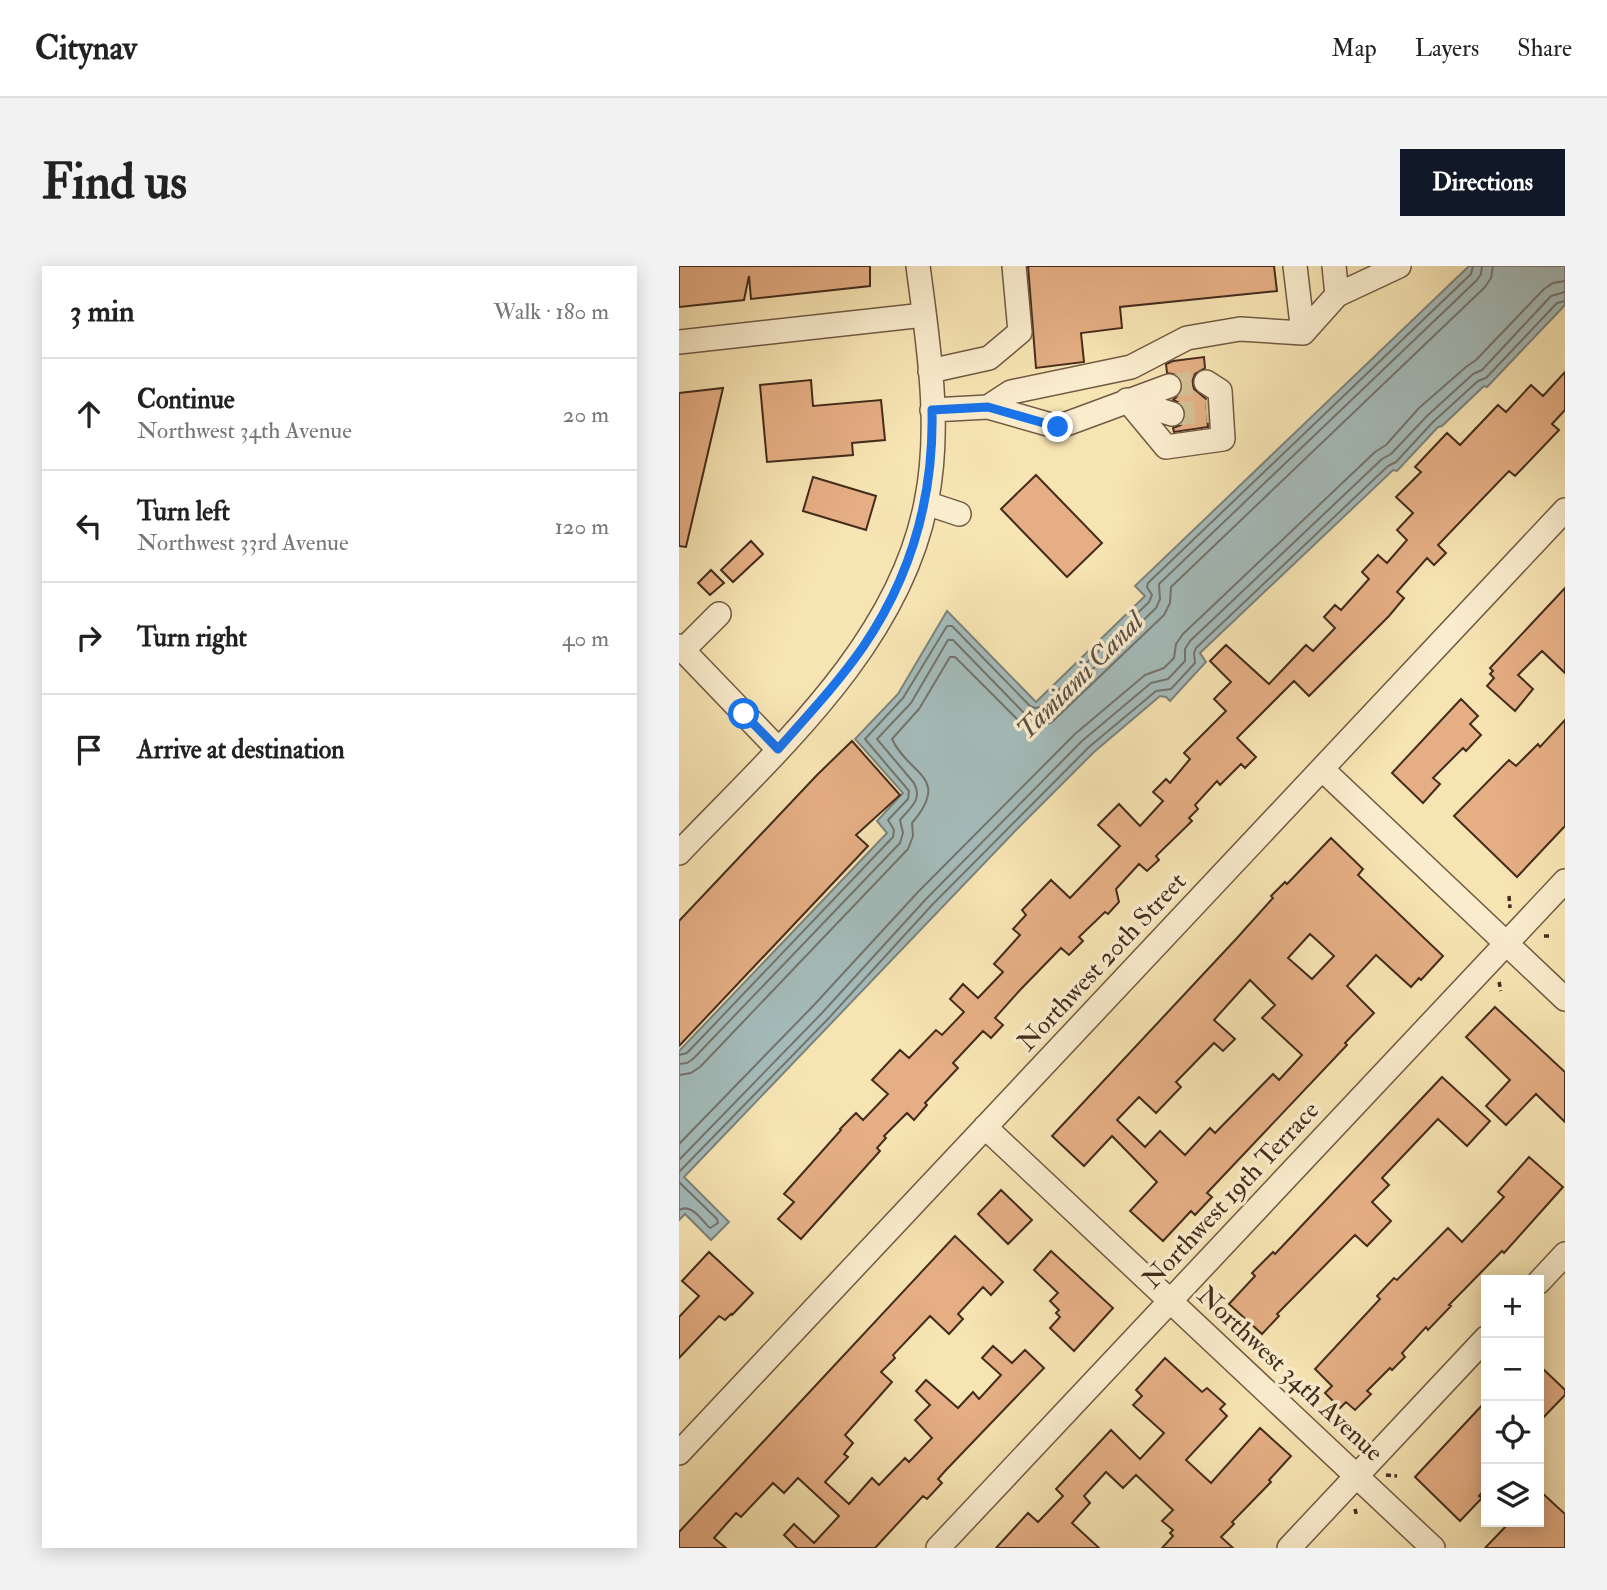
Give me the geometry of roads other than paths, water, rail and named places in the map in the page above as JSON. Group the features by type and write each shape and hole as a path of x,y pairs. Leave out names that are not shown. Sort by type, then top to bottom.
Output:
{"street":[{"path":"679,853 831,689 875,628 899,585 926,503 932,455 930,371 918,266"},
{"path":"930,371 989,358 1020,332 1014,266"},
{"path":"1295,266 1303,333"},
{"path":"1334,266 1337,295"},
{"path":"1303,333 1337,295 1399,266"},
{"path":"679,342 924,315"},
{"path":"988,407 1011,392 1131,368 1187,338 1240,329 1303,333"},
{"path":"1127,400 1166,447 1223,439 1216,410 1220,391 1206,382"},
{"path":"932,410 988,407 1058,427 1169,386"},
{"path":"1127,400 1172,414"},
{"path":"926,503 959,514"},
{"name":"Northwest 20th Street","path":"679,1453 1565,510"},
{"path":"719,614 681,648 778,749"},
{"path":"1322,769 1565,999"},
{"name":"Northwest 19th Terrace","path":"938,1548 1565,881"},
{"name":"Northwest 34th Avenue","path":"985,1127 1433,1548"},
{"path":"1544,1277 1565,1254"},
{"path":"1289,1548 1481,1343"}],"water":[{"name":"Tamiami Canal","path":"1469,266 1565,266 1565,305 1487,387 1484,386 1438,427 1397,471 1393,470 1200,653 1206,662 1170,701 1160,696 1094,752 684,1177 729,1222 711,1240 685,1214 679,1220 679,1051 887,833 877,821 903,793 855,739 898,694 947,611 1036,702 1145,596 1135,586"}],"tunnel":[{"path":"1169,386 1206,382"},
{"path":"1172,414 1210,411"}]}
